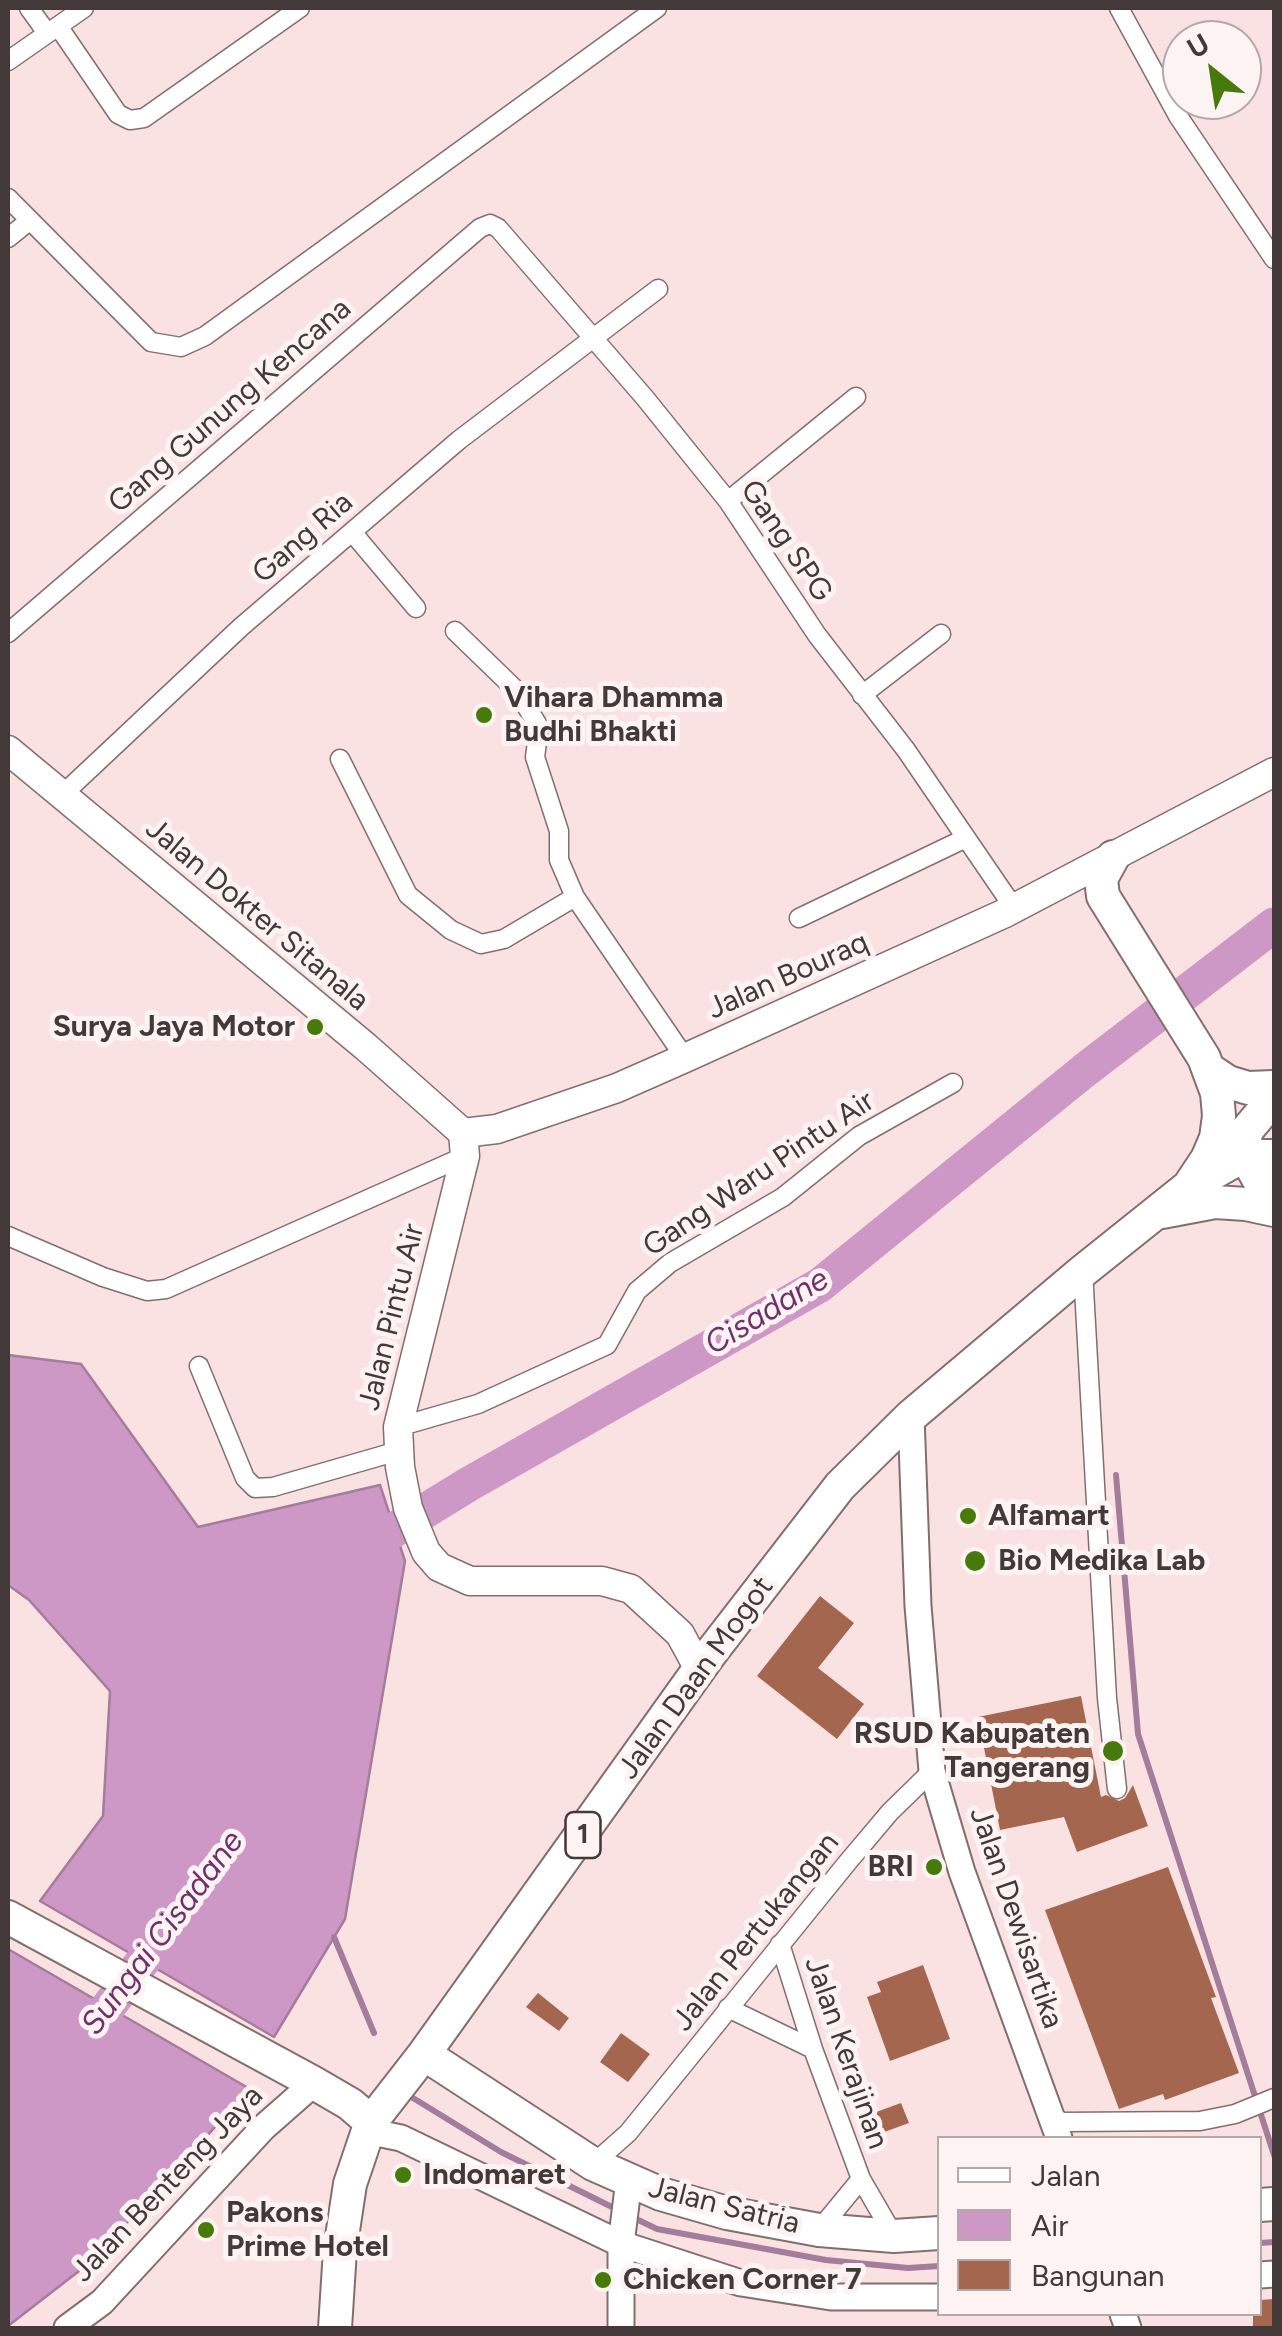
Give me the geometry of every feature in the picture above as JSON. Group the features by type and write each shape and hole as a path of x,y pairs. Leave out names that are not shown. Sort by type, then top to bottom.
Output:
{"highway":[{"path":"1121,853 1100,888 1207,1064 1228,1082 1248,1088 1274,1087"},
{"path":"1188,1187 1208,1159 1216,1138 1219,1116 1207,1064"},
{"path":"1153,1215 1214,1202 1274,1209 1264,1157 1243,1140 1264,1110"},
{"name":"Jalan Daan Mogot","path":"334,2328 340,2250 362,2119 424,2054 699,1669 840,1486 911,1416 1188,1187 1264,1157"},
{"path":"8,1917 314,2084 362,2119 386,2072 431,2021 464,1999"},
{"name":"Jalan Satria","path":"424,2054 628,2183 682,2201 820,2230 894,2236 937,2234"}],"main road":[{"name":"Jalan Dokter Sitanala","path":"8,750 366,1047 464,1144"},
{"name":"Jalan Bouraq","path":"464,1144 617,1088 1014,908 1274,772"},
{"name":"Jalan Pintu Air","path":"464,1144 399,1448 408,1508 426,1552 439,1567 470,1581 602,1582 631,1589 680,1634 699,1669"}],"street":[{"path":"29,8 53,29 118,114 130,120 144,118 300,8"},
{"path":"8,61 84,8"},
{"path":"8,198 150,342 181,347 205,336 658,8"},
{"path":"1119,8 1178,116 1274,259"},
{"path":"8,238 29,221"},
{"name":"Gang SPG","path":"490,224 498,228 646,398 728,502 817,635 1014,908"},
{"name":"Gang Gunung Kencana","path":"8,634 480,228 490,224"},
{"name":"Gang Ria","path":"62,795 241,627 459,440 658,289"},
{"path":"728,502 856,397"},
{"path":"352,532 416,608"},
{"path":"455,631 517,691 539,727 535,757 559,831 559,860 576,897 685,1058"},
{"path":"862,694 940,634"},
{"path":"340,759 408,895 451,930 480,944 504,939 576,897"},
{"path":"799,918 966,838"},
{"name":"Gang Waru Pintu Air","path":"199,1366 245,1478 255,1488 274,1487 399,1448 478,1404 607,1345 637,1292 670,1263 783,1197 859,1136 953,1083"},
{"path":"8,1236 103,1277 147,1290 166,1289 464,1144"},
{"path":"1083,1270 1107,1698 1117,1789"},
{"name":"Jalan Dewisartika","path":"911,1416 918,1606 932,1771 962,1872 1055,2127"},
{"name":"Jalan Pertukangan","path":"593,2164 628,2133 890,1812 932,1771"},
{"name":"Jalan Kerajinan","path":"780,1944 861,2180 894,2236"},
{"path":"728,2008 813,2049"},
{"name":"Jalan Benteng Jaya","path":"67,2328 102,2302 264,2127 314,2084"},
{"path":"1055,2127 1062,2122 1200,2121 1235,2114 1271,2100"},
{"path":"362,2119 621,2240 741,2284 831,2297 937,2297"},
{"path":"621,2328 621,2240 628,2183 628,2133"},
{"name":"Jalan Kerajinan","path":"820,2230 861,2180"}],"water":[{"path":"8,1355 81,1364 198,1527 380,1485 405,1561 345,1919 274,2037 40,1901 103,1816 110,1691 29,1600 8,1585"},
{"path":"8,1949 250,2089 92,2261 8,2326"}],"building":[{"path":"820,1596 854,1623 818,1668 864,1704 837,1739 757,1676"},
{"path":"1081,1696 1101,1797 1106,1795 1119,1801 1133,1785 1148,1826 1077,1852 1064,1817 1000,1830 978,1717"},
{"path":"1168,1867 1216,1997 1211,1998 1239,2073 1165,2100 1163,2094 1119,2109 1045,1910"},
{"path":"923,1965 950,2039 890,2061 867,1997 881,1992 877,1982"},
{"path":"538,1993 569,2018 559,2031 526,2007"},
{"path":"621,2033 650,2054 628,2082 600,2062"},
{"path":"901,2103 909,2123 865,2139 857,2119"},
{"path":"1274,2299 1274,2328 1253,2328 1253,2316 1262,2316 1262,2300"}],"waterway":[{"name":"Cisadane","path":"355,1554 469,1484 820,1285 1085,1070 1274,925"},
{"path":"1116,1475 1138,1734 1274,2155"},
{"name":"Sungai Cisadane","path":"81,2043 170,1925"},
{"path":"334,1937 374,2033"},
{"path":"413,2098 501,2152 618,2210"},
{"path":"630,2216 657,2229 826,2260 908,2268 937,2266"},
{"path":"1262,2243 1274,2242"}],"place":[{"name":"Vihara Dhamma Budhi Bhakti","path":"484,715"},
{"name":"Surya Jaya Motor","path":"315,1027"},
{"name":"Alfamart","path":"968,1516"},
{"name":"Bio Medika Lab","path":"975,1561"},
{"name":"RSUD Kabupaten Tangerang","path":"1113,1751"},
{"name":"BRI","path":"934,1867"},
{"name":"Indomaret","path":"403,2175"},
{"name":"Pakons Prime Hotel","path":"206,2230"},
{"name":"Chicken Corner 7","path":"603,2280"}]}
